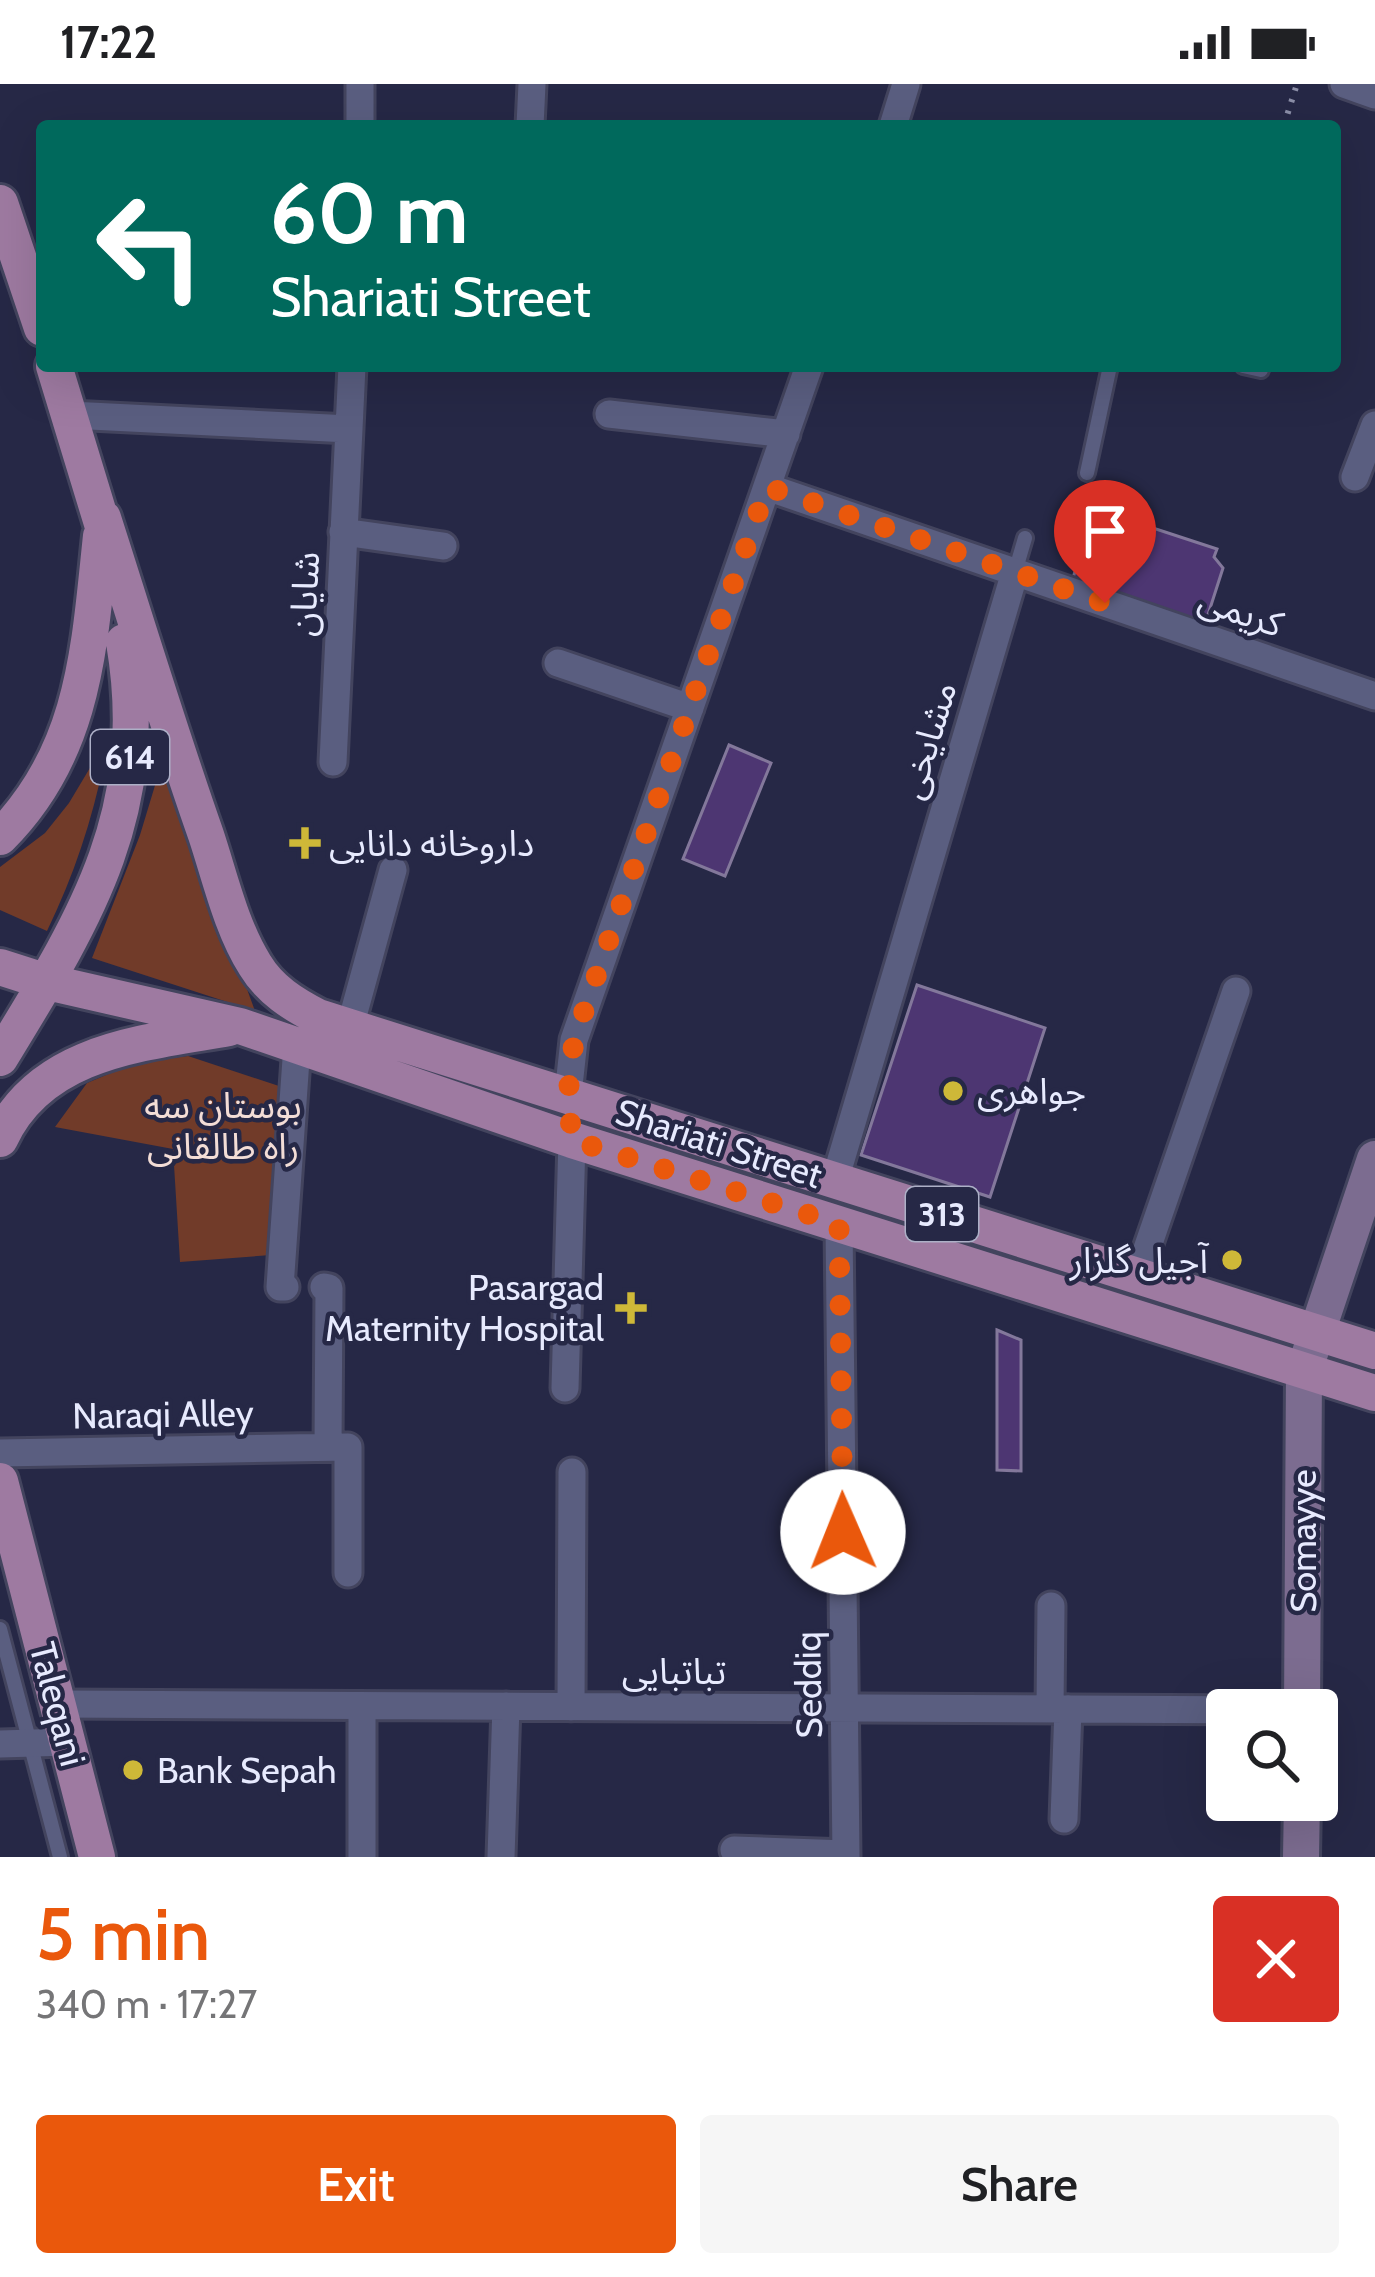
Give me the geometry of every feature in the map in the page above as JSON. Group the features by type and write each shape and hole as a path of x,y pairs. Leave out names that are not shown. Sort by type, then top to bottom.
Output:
{"main road":[{"path":"0,203 10,265 36,316"},
{"name":"614","path":"47,982 98,887 113,841 131,748 129,672 103,518 56,372"},
{"path":"0,837 46,782 71,724 83,682 103,518"},
{"name":"Shariati Street","path":"103,518 177,753 254,965 297,1006 350,1027 1375,1351"},
{"name":"Shariati Street","path":"0,967 240,1026 572,1140 1375,1394"},
{"path":"0,1058 47,982"},
{"path":"0,1139 25,1102 53,1076 87,1059 125,1046 240,1026"},
{"path":"568,1095 572,1140"},
{"name":"Somayye","path":"1302,1689 1304,1371 1375,1159"},
{"name":"Taleqani","path":"0,1481 98,1857"},
{"path":"1301,1821 1301,1857"}],"street":[{"path":"360,84 360,120"},
{"path":"530,120 532,84"},
{"path":"895,120 906,84"},
{"path":"1344,84 1375,95"},
{"name":"شایان","path":"333,762 352,372"},
{"path":"568,1095 574,1040 807,372"},
{"path":"609,414 786,434"},
{"path":"70,415 349,429"},
{"path":"1355,477 1375,425"},
{"path":"767,487 1015,572"},
{"path":"343,532 443,546"},
{"name":"کریمی","path":"1015,572 1375,695"},
{"name":"مشایخی","path":"835,1180 1015,572"},
{"path":"558,663 690,708"},
{"path":"350,1027 392,870"},
{"path":"1138,1275 1237,991"},
{"path":"285,1287 280,1287 297,1045"},
{"path":"565,1388 572,1140"},
{"name":"Seddiq","path":"839,1224 846,1856"},
{"path":"324,1287 329,1288 328,1448 348,1447 348,1574"},
{"name":"Naraqi Alley","path":"0,1453 328,1448"},
{"path":"571,1707 572,1472"},
{"path":"1051,1606 1064,1819"},
{"name":"تباتبایی","path":"58,1704 1206,1710"},
{"path":"362,1706 362,1857"},
{"path":"501,1857 506,1706"},
{"path":"0,1744 68,1742"},
{"path":"734,1850 846,1856"}],"lane":[{"path":"1087,473 1109,372"},
{"path":"1015,572 1025,538"},
{"path":"0,1629 60,1857"}],"path":[{"path":"1286,120 1297,84"}],"green space":[{"path":"109,736 85,835 47,931 0,910 0,867 45,833"},
{"path":"163,759 255,1011 92,958 140,835"},
{"name":"بوستان سه راه طالقانی","path":"188,1056 282,1087 271,1255 180,1262 173,1149 55,1127 87,1083 137,1062"}],"building":[{"path":"1095,509 1217,549 1214,557 1223,568 1205,624 1072,581"},
{"path":"729,745 771,763 725,876 683,859"},
{"name":"جواهری","path":"917,985 1045,1028 990,1197 861,1155"},
{"path":"997,1330 1021,1340 1021,1471 997,1470"}],"place":[{"name":"داروخانه دانایی","path":"305,843"},
{"name":"جواهری","path":"953,1091"},
{"name":"آجیل گلزار","path":"1232,1260"},
{"name":"Pasargad Maternity Hospital","path":"631,1308"},
{"name":"Bank Sepah","path":"133,1770"}],"route":[{"path":"843,1532 839,1224 572,1140 568,1095 574,1040 767,487 1105,603"}]}
